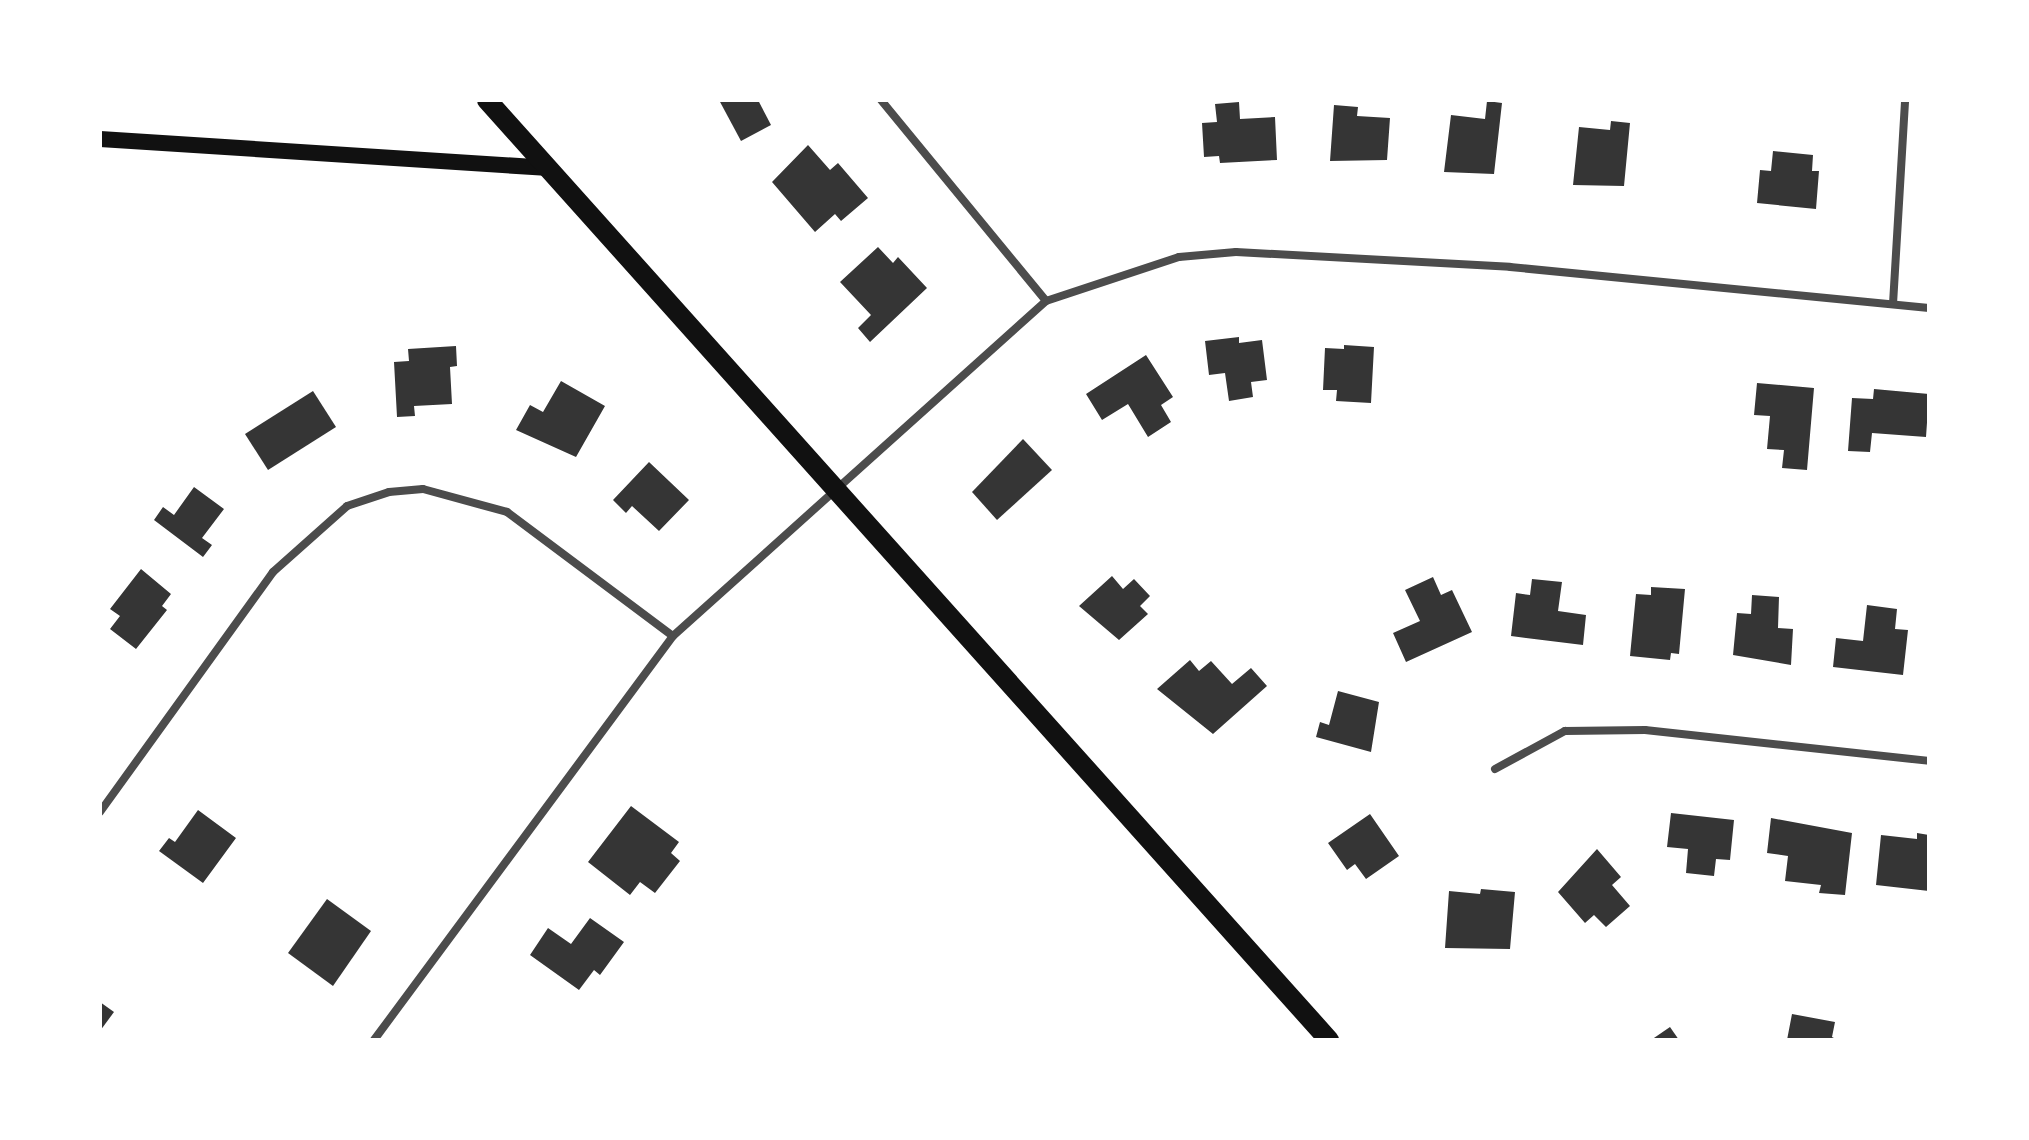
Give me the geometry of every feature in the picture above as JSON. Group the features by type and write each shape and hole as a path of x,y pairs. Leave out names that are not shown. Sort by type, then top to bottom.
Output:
{"main road":[{"path":"487,100 1329,1040"},
{"path":"100,139 549,168"}],"street":[{"path":"881,100 1046,301"},
{"path":"1893,304 1905,100"},
{"path":"374,1040 673,636 839,492 1046,301 1179,257 1236,252 1510,267 1929,308"},
{"path":"100,812 273,572 347,506 389,492 423,489 507,512 673,636"},
{"path":"1495,769 1565,731 1645,730 1929,761"}],"building":[{"path":"719,100 758,100 771,125 741,141"},
{"path":"1487,101 1502,103 1494,174 1444,172 1451,115 1485,119"},
{"path":"1239,102 1240,119 1275,117 1277,160 1220,163 1219,156 1204,157 1202,123 1217,122 1215,104"},
{"path":"1334,105 1358,107 1357,116 1390,118 1387,160 1330,161"},
{"path":"1611,121 1630,123 1624,186 1573,185 1579,127 1610,130"},
{"path":"808,145 830,170 838,163 868,198 841,221 835,214 815,232 772,182"},
{"path":"1773,151 1813,155 1812,171 1819,171 1816,209 1757,203 1760,170 1771,171"},
{"path":"878,247 893,263 898,257 927,288 870,342 858,328 871,315 840,282"},
{"path":"1239,337 1239,343 1262,340 1267,380 1251,382 1253,397 1229,401 1225,373 1209,375 1205,341"},
{"path":"1344,345 1374,347 1371,403 1336,401 1337,390 1323,390 1325,348 1344,349"},
{"path":"456,346 457,366 450,367 452,404 414,406 415,416 397,417 394,362 409,361 408,349"},
{"path":"1146,355 1173,397 1161,405 1171,422 1148,437 1128,404 1102,420 1086,394"},
{"path":"561,381 605,406 576,457 516,430 530,405 543,412"},
{"path":"1757,383 1814,388 1807,470 1782,468 1784,450 1767,449 1770,416 1754,415"},
{"path":"1874,389 1929,394 1926,437 1872,433 1870,452 1848,451 1852,398 1873,399"},
{"path":"313,391 336,427 268,470 245,434"},
{"path":"1023,439 1052,470 997,520 972,492"},
{"path":"649,462 689,500 659,531 632,506 626,513 613,500"},
{"path":"194,487 224,509 202,538 212,545 203,557 154,520 163,507 174,515"},
{"path":"141,569 171,594 162,606 167,610 136,649 110,629 120,616 110,609"},
{"path":"1112,576 1123,589 1134,579 1150,596 1140,606 1148,614 1119,640 1079,606"},
{"path":"1433,577 1441,595 1452,590 1472,632 1406,662 1393,633 1420,621 1405,590"},
{"path":"1532,579 1562,582 1558,611 1586,615 1583,645 1511,636 1516,593 1530,595"},
{"path":"1651,587 1685,589 1679,654 1671,653 1670,660 1630,656 1636,594 1651,595"},
{"path":"1752,595 1779,597 1778,628 1793,629 1791,665 1733,655 1737,613 1751,614"},
{"path":"1867,605 1897,609 1895,629 1908,630 1903,675 1833,667 1836,638 1863,641"},
{"path":"1190,660 1199,671 1211,661 1232,684 1251,668 1267,686 1213,734 1157,689"},
{"path":"1338,691 1379,702 1371,752 1316,737 1320,722 1329,725"},
{"path":"631,806 679,842 671,853 680,861 655,893 640,882 630,895 588,862"},
{"path":"198,810 236,838 203,883 159,851 169,838 175,842"},
{"path":"1671,813 1734,820 1730,860 1716,859 1714,876 1686,873 1688,849 1667,847"},
{"path":"1370,814 1399,856 1366,879 1355,864 1347,870 1328,843"},
{"path":"1771,818 1852,833 1845,895 1819,893 1821,885 1785,881 1788,856 1767,853"},
{"path":"1917,833 1929,835 1929,891 1876,885 1881,835 1917,839"},
{"path":"1597,849 1621,877 1612,885 1630,906 1606,927 1594,915 1585,923 1558,892"},
{"path":"1481,889 1515,892 1510,949 1445,948 1449,891 1480,894"},
{"path":"327,899 371,931 333,986 288,953"},
{"path":"590,918 624,942 600,975 594,970 579,990 530,955 548,928 571,944"},
{"path":"100,1002 114,1012 100,1031"},
{"path":"1792,1014 1835,1022 1832,1037 1838,1040 1787,1040"},
{"path":"1670,1027 1679,1040 1651,1040"}]}
